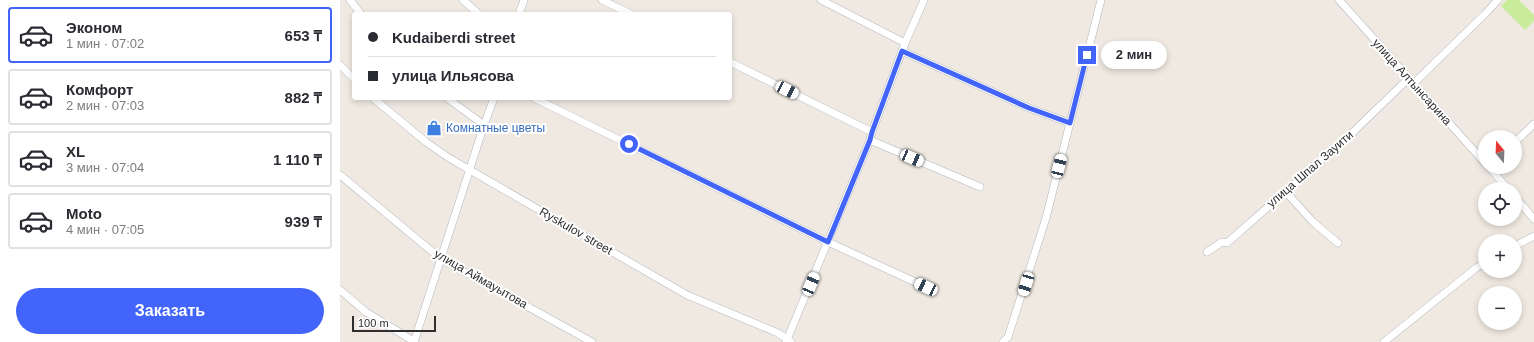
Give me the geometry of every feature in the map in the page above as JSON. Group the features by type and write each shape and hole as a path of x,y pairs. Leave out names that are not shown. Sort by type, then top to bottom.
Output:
{"street":[{"path":"350,0 359,12"},
{"path":"463,0 477,12"},
{"path":"520,12 524,0"},
{"path":"602,0 627,12"},
{"path":"821,0 904,47 1008,99 1070,123"},
{"path":"788,341 870,140 904,47 924,0"},
{"path":"1003,342 1008,337 1046,218 1101,0"},
{"name":"улица Алтынсарина","path":"1339,0 1478,155"},
{"name":"улица Шпал Зауити","path":"1207,252 1222,242 1227,243 1411,81 1486,13 1498,0"},
{"path":"732,63 872,132"},
{"path":"340,65 352,77"},
{"name":"Ryskulov street","path":"375,100 426,142 470,170 687,295 778,333 788,341"},
{"path":"450,100 484,125"},
{"path":"340,290 366,312 414,342 493,100"},
{"path":"538,100 828,242 926,287"},
{"path":"1522,135 1534,124"},
{"path":"870,140 980,187"},
{"path":"1495,174 1502,182"},
{"name":"улица Аймауытова","path":"340,175 441,258 592,342"},
{"path":"1285,191 1313,222 1338,243"},
{"path":"1522,205 1534,219"},
{"path":"1522,242 1534,236"},
{"path":"1384,342 1478,267"}],"green space":[{"path":"1507,0 1519,0 1534,15 1534,21 1525,30 1501,6"}],"place":[{"name":"Комнатные цветы","path":"434,128"}],"route":[{"path":"629,144 828,242 870,140 902,51 987,90 1029,108 1070,123 1087,55"}]}
